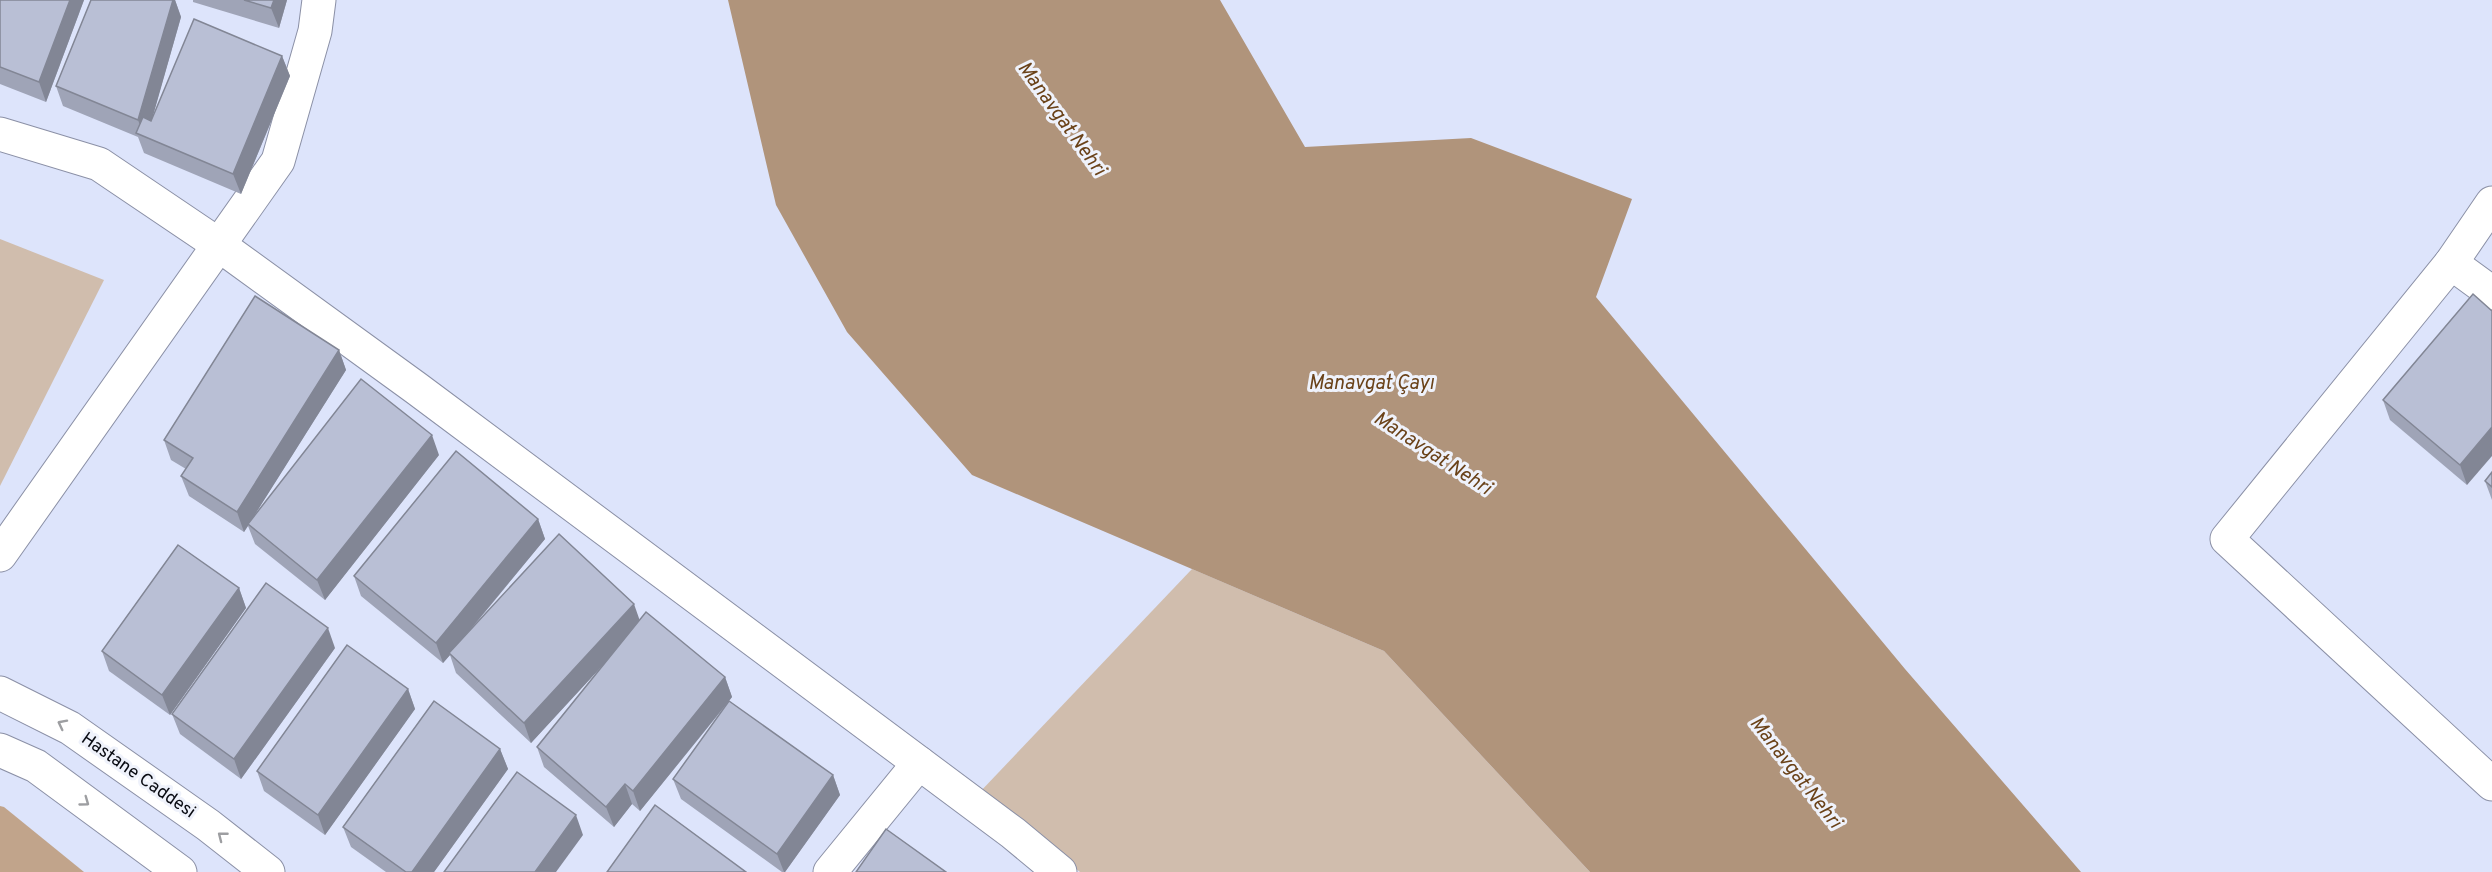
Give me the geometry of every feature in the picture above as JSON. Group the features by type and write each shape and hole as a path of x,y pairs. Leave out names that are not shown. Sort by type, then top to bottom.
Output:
{"street":[{"path":"0,555 2,549 278,161 315,31 319,0"},
{"path":"0,134 99,164 219,245 416,388 919,763 1060,872"},
{"path":"2488,771 2227,539 2451,263 2492,203"},
{"path":"2451,263 2492,293"},
{"name":"Hastane Caddesi","path":"0,693 70,728 208,825 268,872"},
{"path":"0,750 36,766 180,872"},
{"path":"830,872 919,763"}],"shaded area":[{"path":"0,239 104,280 0,486"},
{"path":"1192,569 1384,651 1590,872 1080,872 979,793"},
{"path":"0,806 4,807 84,872 0,872"}],"water":[{"name":"Manavgat Çayı","path":"728,0 1220,0 1305,147 1471,138 1632,199 1596,297 1905,669 2081,872 1590,872 1384,651 972,475 847,332 776,205"}],"building":[{"path":"0,0 70,0 39,82 0,67"},
{"path":"91,0 173,0 138,120 56,86"},
{"path":"244,0 274,0 271,8"},
{"path":"194,19 282,56 233,174 136,133 143,117 151,121"},
{"path":"2473,294 2492,311 2492,427 2460,465 2383,400"},
{"path":"255,296 339,350 237,512 181,476 193,458 164,440"},
{"path":"361,379 432,435 317,580 248,524"},
{"path":"456,451 538,519 436,643 354,576"},
{"path":"2492,472 2492,487 2485,481"},
{"path":"559,534 634,604 524,723 449,653"},
{"path":"178,545 239,588 162,695 102,651"},
{"path":"266,583 328,628 234,759 172,714"},
{"path":"646,612 725,677 633,791 625,784 606,807 537,747"},
{"path":"347,645 408,689 318,815 257,771"},
{"path":"434,701 500,749 412,872 406,872 343,827"},
{"path":"729,701 833,775 777,854 673,779"},
{"path":"517,772 576,815 535,872 444,872"},
{"path":"655,805 746,872 607,872"},
{"path":"886,829 946,872 856,872"}],"water label":[{"name":"Manavgat Nehri","path":"1061,119"},
{"name":"Manavgat Nehri","path":"1432,454"},
{"name":"Manavgat Nehri","path":"1795,773"}]}
